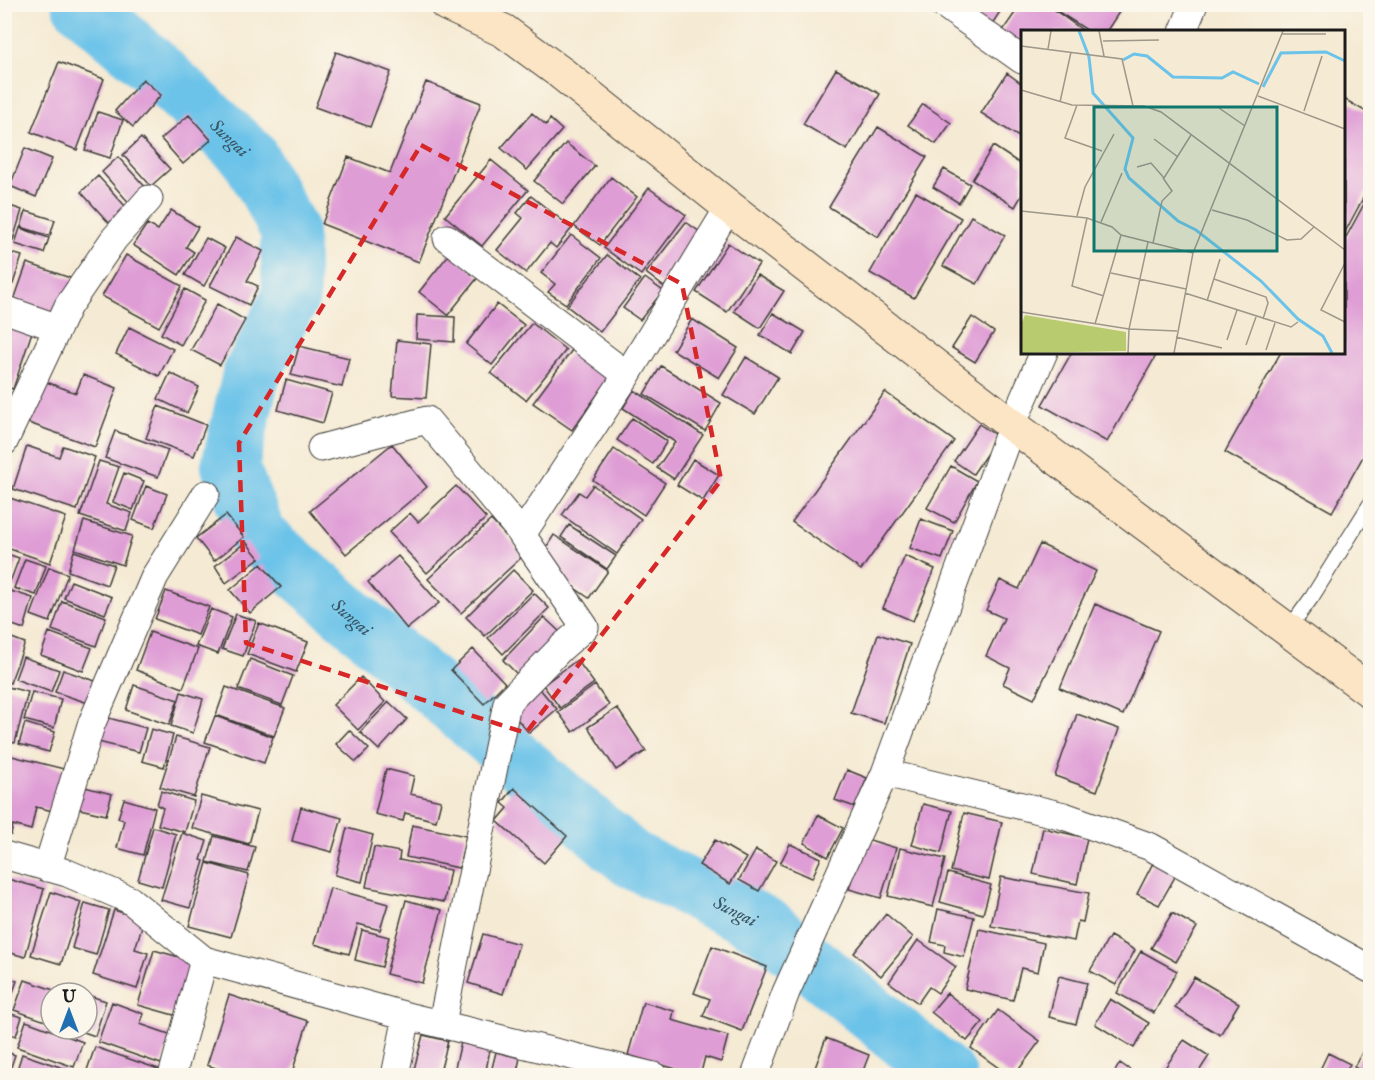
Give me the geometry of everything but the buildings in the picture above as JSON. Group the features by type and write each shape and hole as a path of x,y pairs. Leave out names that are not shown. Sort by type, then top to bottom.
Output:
{"street":[{"path":"446,4 504,31 561,73 729,207 1012,425 1371,691"},
{"path":"943,4 1021,59"},
{"path":"1184,30 1194,4"},
{"path":"4,442 68,306 114,239 149,199"},
{"path":"518,529 525,530 627,375 729,207"},
{"path":"447,238 627,375"},
{"path":"4,309 58,327"},
{"path":"755,1076 786,992 885,773 1012,425 1043,354"},
{"path":"321,448 427,420 518,529 585,627 507,703 442,1023"},
{"path":"47,868 91,725 155,576 206,494"},
{"path":"885,773 1064,816 1151,847 1371,969"},
{"path":"4,855 67,873 130,900 204,960 407,1016 654,1076"},
{"path":"172,1076 204,960"},
{"path":"395,1076 407,1016"}],"lane":[{"path":"1288,630 1312,597 1371,504"}],"highlighted area":[{"path":"421,145 682,284 721,480 526,733 246,643 239,443"}],"waterway":[{"name":"Sungai","path":"81,4 144,58 249,156 289,230 291,296 251,375 230,466 258,536 631,859 767,927 948,1076"}]}
